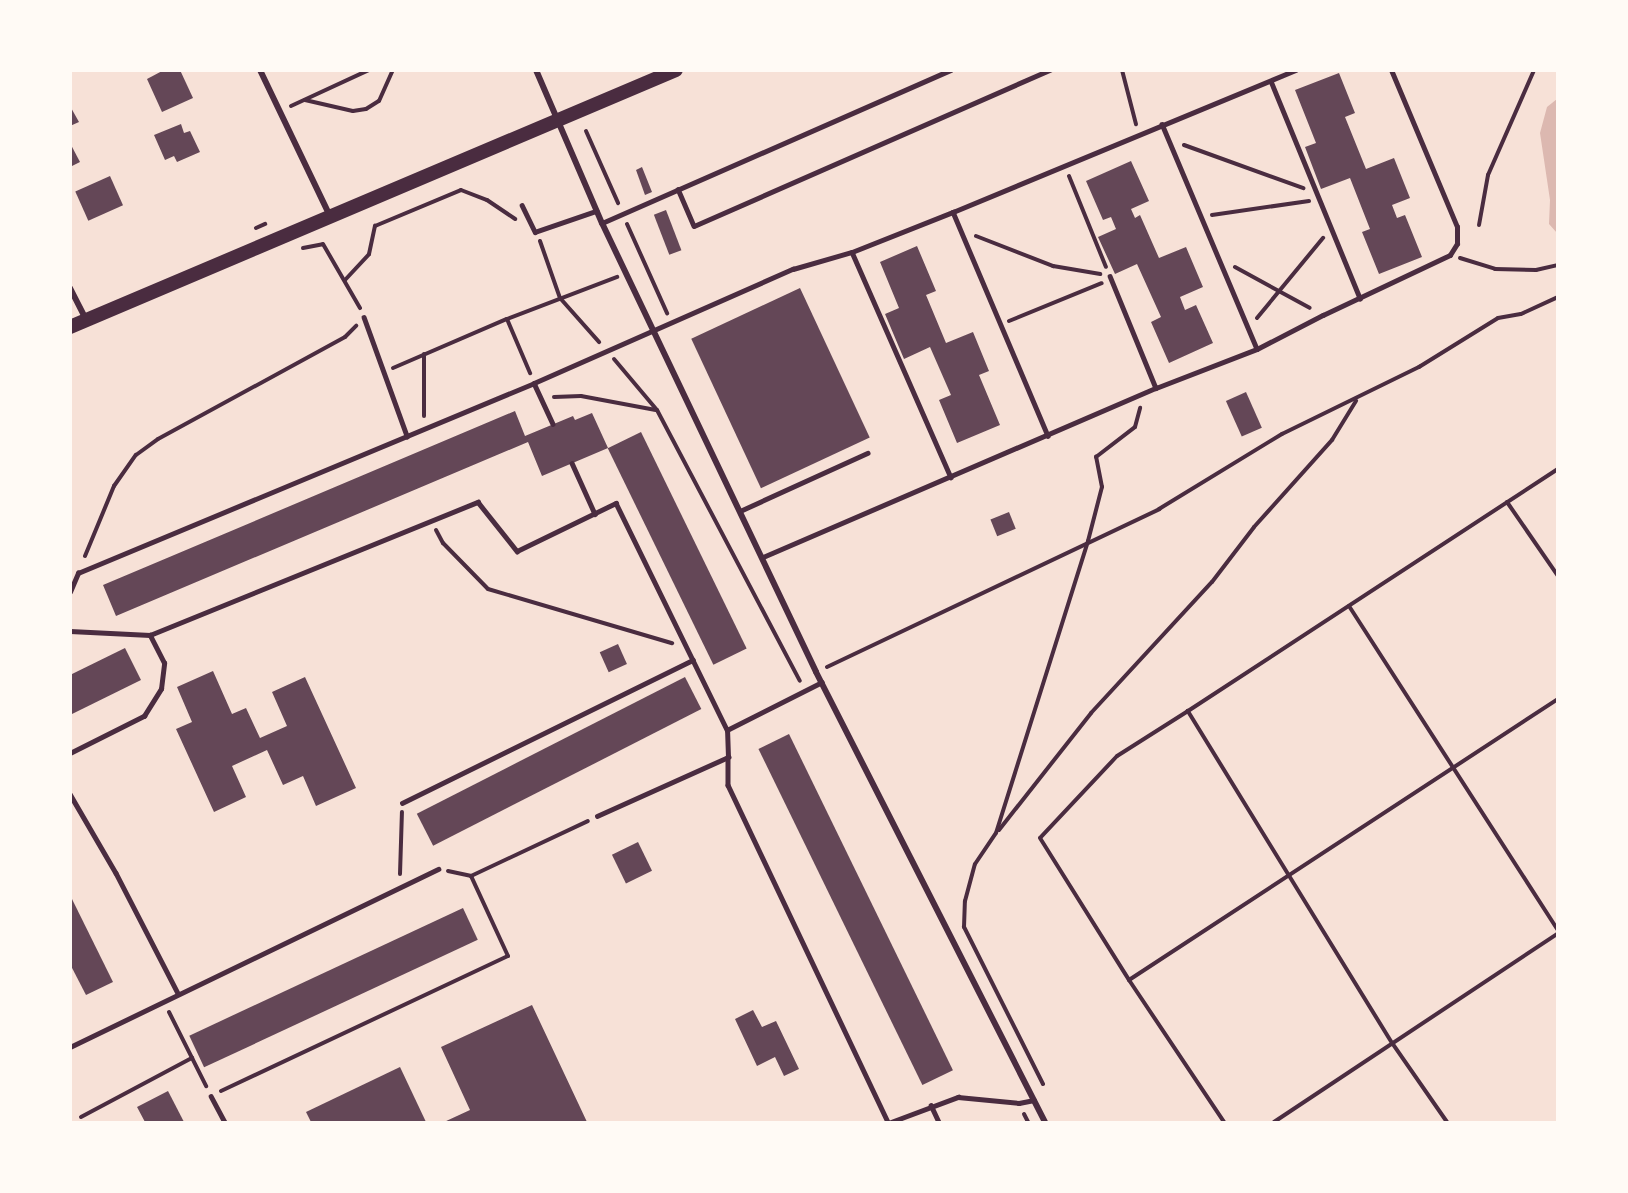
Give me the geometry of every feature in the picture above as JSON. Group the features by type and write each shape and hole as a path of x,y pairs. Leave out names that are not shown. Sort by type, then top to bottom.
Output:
{"main road":[{"path":"70,327 676,70"}],"street":[{"path":"260,70 330,216"},
{"path":"536,70 596,211 816,672 1045,1122"},
{"path":"70,288 86,321"}],"lane":[{"path":"602,223 951,70"},
{"path":"678,189 694,226 1050,70"},
{"path":"70,592 78,573 534,383 793,269 852,252 1296,70"},
{"path":"763,557 1156,388 1257,349 1450,255 1457,244 1457,227 1391,70"},
{"path":"1270,81 1360,298"},
{"path":"1162,124 1257,349"},
{"path":"522,205 535,232 596,211"},
{"path":"953,212 1048,436"},
{"path":"852,252 951,477"},
{"path":"1110,278 1156,388"},
{"path":"364,317 407,436"},
{"path":"534,383 554,424"},
{"path":"740,511 867,453"},
{"path":"572,463 595,514"},
{"path":"70,631 150,635 478,502 518,551 616,503 727,730 728,785 889,1122 958,1097 1018,1104 1034,1100"},
{"path":"70,753 144,716 160,688 164,663 150,635"},
{"path":"402,802 693,660"},
{"path":"727,730 822,682"},
{"path":"597,816 728,757"},
{"path":"70,794 116,873 178,993"},
{"path":"70,1047 438,869"},
{"path":"211,1096 225,1122"},
{"path":"931,1105 939,1122"}],"path":[{"path":"280,111 369,70"},
{"path":"305,100 353,111 366,110 379,101 393,70"},
{"path":"1122,70 1138,134"},
{"path":"1479,225 1488,175 1534,70"},
{"path":"1168,139 1221,160 1316,192"},
{"path":"1064,165 1110,278"},
{"path":"345,280 369,254 375,226 461,190 487,200 535,232 560,298 657,410 806,692"},
{"path":"1201,217 1318,200"},
{"path":"1248,327 1330,228"},
{"path":"960,229 1053,266 1110,278"},
{"path":"78,573 114,486 136,455 158,439 345,337 364,317 323,244 302,248"},
{"path":"1450,255 1495,269 1536,270 1557,265"},
{"path":"1219,258 1323,315"},
{"path":"384,372 507,319 618,276"},
{"path":"1000,325 1110,278"},
{"path":"816,672 1159,509 1282,434 1419,367 1498,318 1521,314 1557,297"},
{"path":"507,319 534,383"},
{"path":"424,354 424,428"},
{"path":"541,397 580,396 657,410"},
{"path":"996,832 1088,541 1102,487 1096,457 1135,427 1141,412 1140,396"},
{"path":"1046,1092 964,927 965,901 975,864 996,832 1091,713 1190,607 1254,527 1332,441 1357,399"},
{"path":"1224,1122 1040,838 1117,756 1557,469"},
{"path":"1507,502 1557,576"},
{"path":"432,521 442,543 488,589 686,646"},
{"path":"1274,1122 1557,932 1349,606"},
{"path":"1130,980 1557,699"},
{"path":"1188,711 1392,1043 1447,1122"},
{"path":"400,888 402,802"},
{"path":"438,869 471,876 597,816"},
{"path":"163,1001 211,1096 508,956 471,876"},
{"path":"81,1117 192,1058"},
{"path":"1018,1104 1028,1122"}],"shaded area":[{"path":"1557,99 1557,233 1549,224 1550,200 1540,133 1547,107"}],"building":[{"path":"164,70 180,70 193,98 162,112 147,79"},
{"path":"1339,73 1355,113 1345,117 1366,169 1394,158 1410,198 1392,205 1397,218 1405,215 1422,257 1379,274 1362,232 1370,229 1350,178 1321,189 1305,147 1316,143 1295,90"},
{"path":"70,106 79,122 70,126"},
{"path":"181,124 184,133 190,131 200,152 177,162 174,156 165,160 154,135"},
{"path":"70,143 80,162 70,167"},
{"path":"1131,161 1149,201 1131,209 1135,218 1140,215 1159,258 1186,247 1203,287 1180,297 1185,310 1196,305 1213,343 1169,363 1151,322 1161,317 1137,264 1115,274 1098,237 1116,229 1111,217 1103,220 1086,181"},
{"path":"642,167 652,192 645,195 636,170"},
{"path":"110,176 123,205 88,221 75,191"},
{"path":"666,210 681,250 669,255 654,215"},
{"path":"917,246 936,291 926,295 946,343 973,332 989,371 979,375 1000,425 957,443 939,400 951,395 930,347 904,359 885,314 899,308 880,262"},
{"path":"800,288 870,438 761,488 691,339"},
{"path":"1246,392 1262,428 1242,437 1226,401"},
{"path":"515,411 525,436 573,416 575,420 592,413 608,448 542,476 528,442 116,616 103,585"},
{"path":"641,432 747,649 713,665 608,448"},
{"path":"1009,512 1016,529 997,536 990,519"},
{"path":"618,644 627,664 609,672 600,652"},
{"path":"125,648 141,680 70,715 70,675"},
{"path":"213,671 232,714 246,708 260,738 287,726 272,692 305,677 356,788 316,806 303,776 283,785 267,750 232,766 246,797 214,812 176,729 192,722 177,687"},
{"path":"685,677 701,709 433,846 417,814"},
{"path":"789,734 953,1070 922,1085 758,749"},
{"path":"638,842 652,871 626,883 612,855"},
{"path":"70,895 113,982 86,995 70,964"},
{"path":"463,908 478,940 204,1067 189,1036"},
{"path":"532,1005 587,1122 444,1122 470,1110 441,1047"},
{"path":"753,1010 762,1027 776,1021 799,1069 784,1076 775,1057 757,1066 735,1019"},
{"path":"400,1067 426,1122 311,1122 306,1112"},
{"path":"168,1091 184,1122 145,1122 137,1107"}]}
